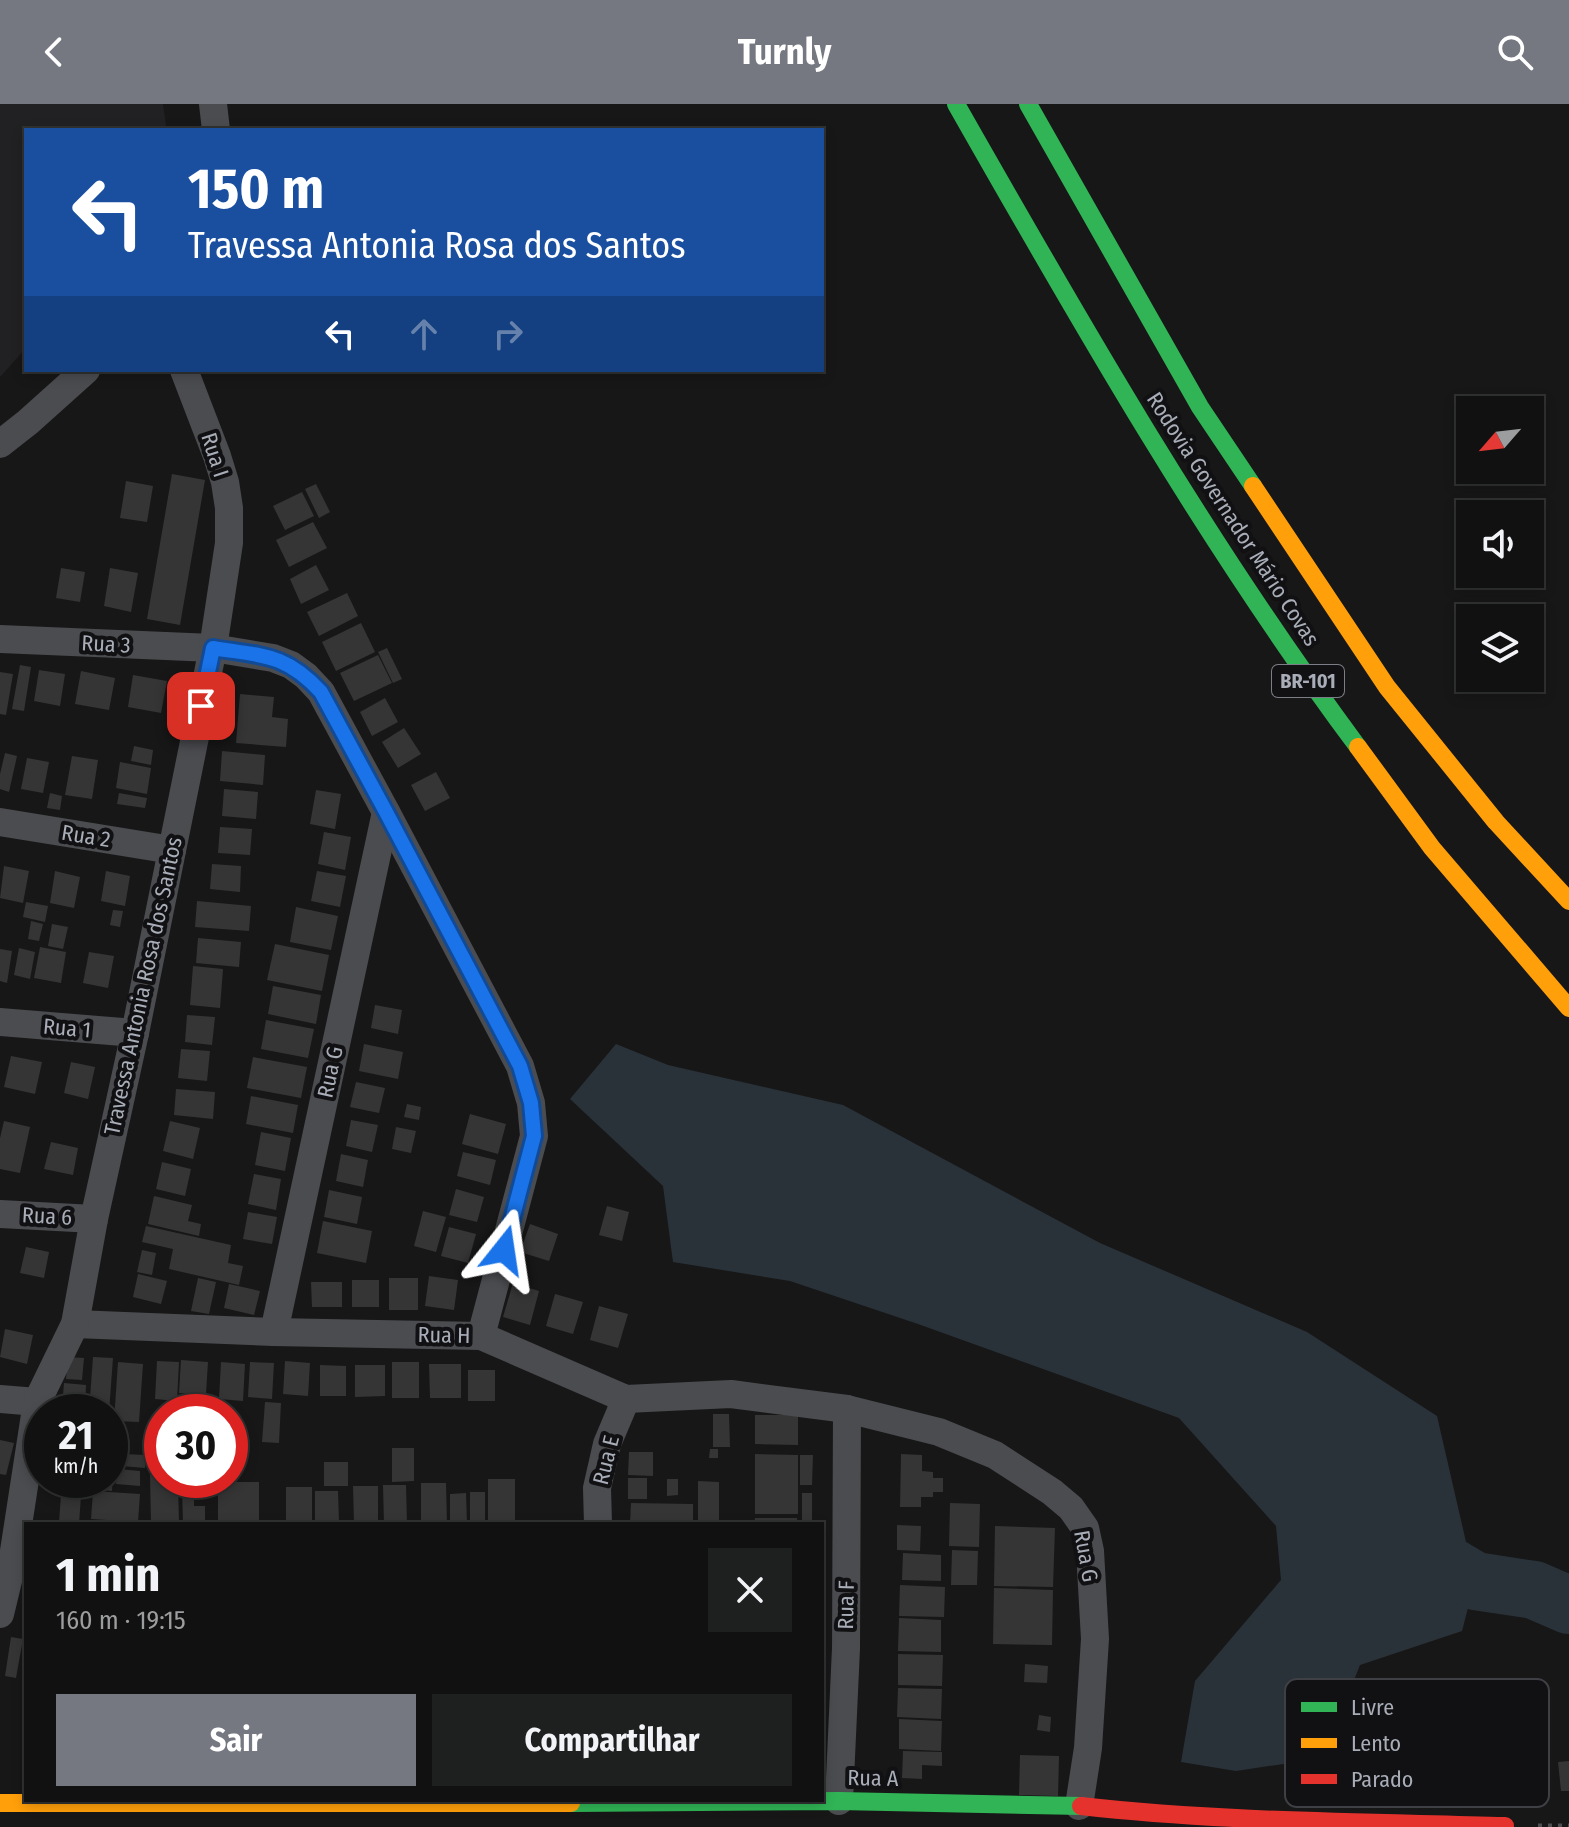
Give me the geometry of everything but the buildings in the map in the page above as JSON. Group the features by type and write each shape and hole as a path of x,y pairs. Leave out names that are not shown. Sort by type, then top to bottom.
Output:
{"main road":[{"name":"Rodovia Governador Mário Covas","path":"956,104 1084,329 1309,682 1432,848 1569,1008"},
{"name":"Rodovia Governador Mário Covas","path":"1028,104 1200,407 1387,687 1496,822 1569,901"},
{"name":"Rua A","path":"824,1801 1079,1806 1132,1820 1303,1820 1505,1826"},
{"name":"Rua A","path":"0,1803 601,1802"}],"street":[{"path":"213,104 216,128"},
{"path":"0,444 84,372"},
{"name":"Rua I","path":"185,372 217,456 229,508 229,543 213,648"},
{"name":"Rua 3","path":"0,639 213,648"},
{"path":"213,648 273,658 291,665 321,692 520,1066 531,1103 534,1136 481,1336"},
{"name":"Travessa Antonia Rosa dos Santos","path":"41,1394 75,1324 213,648"},
{"name":"Rua G","path":"274,1332 386,812"},
{"name":"Rua 2","path":"0,822 172,850"},
{"name":"Rua 1","path":"0,1022 135,1033"},
{"name":"Rua 6","path":"0,1214 94,1219"},
{"name":"Rua H","path":"75,1324 481,1336 626,1399 731,1394 847,1409"},
{"path":"0,1399 24,1401"},
{"name":"Rua E","path":"598,1522 597,1488 607,1444 626,1399"},
{"name":"Rua G","path":"847,1409 939,1432 995,1455 1052,1492 1071,1508 1085,1528 1090,1551 1095,1639 1088,1748 1079,1806"},
{"name":"Rua F","path":"839,1801 846,1648 847,1409"},
{"name":"Travessa Antonia Rosa dos Santos","path":"0,1614 13,1564 24,1490"}],"shaded area":[{"path":"0,104 163,104 165,128 24,128 24,350 0,377"},
{"path":"616,1044 668,1065 843,1105 1100,1243 1307,1332 1437,1416 1475,1581 1462,1631 1360,1665 1354,1679 1285,1679 1285,1764 1236,1771 1181,1762 1195,1681 1281,1580 1276,1526 1179,1418 790,1281 673,1262 663,1186 570,1099"}],"waterway":[{"path":"1406,1540 1475,1581 1534,1590 1569,1605"}],"traffic: fast":[{"path":"956,104 1098,351 1197,512 1302,670 1358,747"},
{"path":"1028,104 1200,407 1253,486"},
{"path":"824,1801 1081,1806"},
{"path":"571,1803 705,1802"}],"traffic: slow":[{"path":"1253,486 1387,687 1496,822 1569,901"},
{"path":"1358,747 1432,848 1569,1008"},
{"path":"0,1803 571,1803"}],"traffic: jam":[{"path":"1081,1806 1240,1818 1505,1826"}],"route":[{"path":"201,706 213,648 273,658 291,665 321,692 520,1066 531,1103 534,1136 504,1250"}]}
